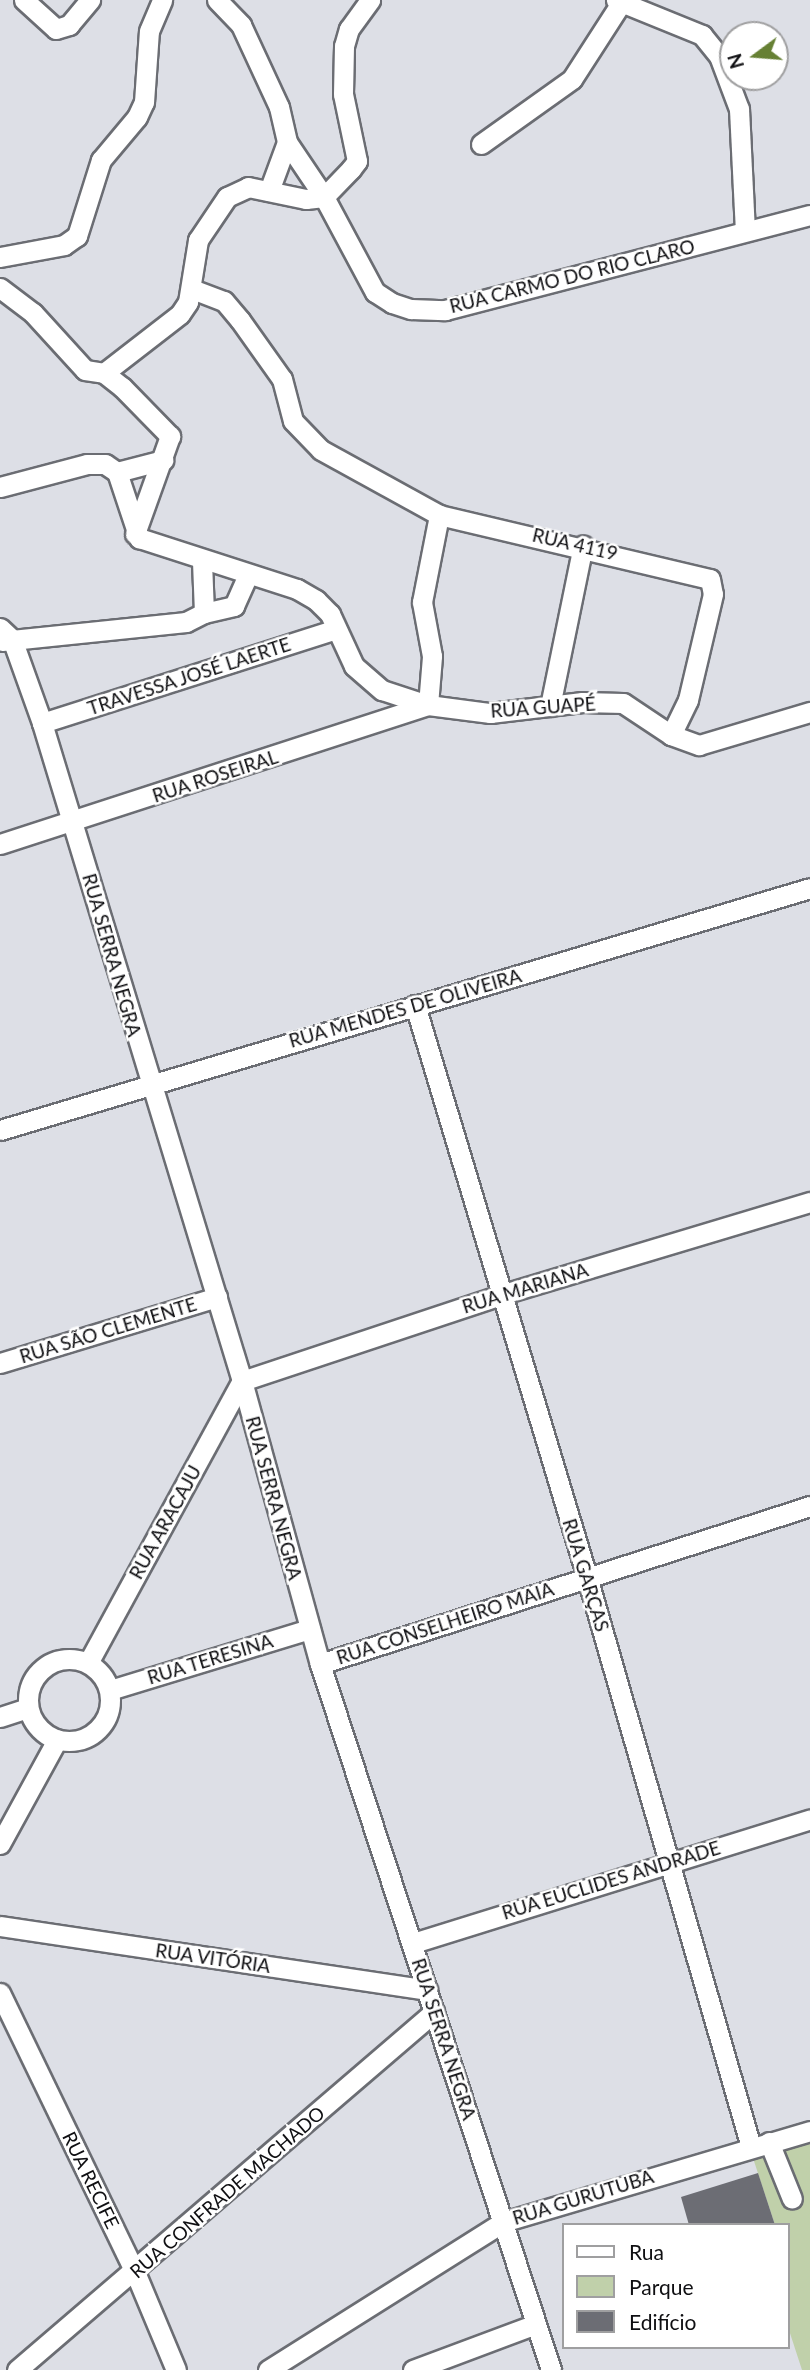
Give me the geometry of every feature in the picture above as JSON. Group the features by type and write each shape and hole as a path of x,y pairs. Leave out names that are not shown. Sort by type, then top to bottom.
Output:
{"street":[{"path":"24,0 56,29 69,24 90,0"},
{"path":"0,257 64,245 77,236 101,160 137,117 144,102 149,31 162,0"},
{"name":"RUA CARMO DO RIO CLARO","path":"217,0 241,25 279,107 287,142 324,197 375,292 393,303 427,311 810,215"},
{"path":"104,373 180,314 192,289 194,253 218,205 248,187 306,199 324,197 356,161 343,94 343,57 348,29 370,0"},
{"path":"481,144 572,79 620,1 702,35 719,56 739,109 745,231"},
{"path":"269,191 287,142"},
{"path":"0,288 33,313 85,370 104,373 170,436 135,534"},
{"name":"RUA 4119","path":"192,289 224,301 254,337 282,379 293,421 306,438 439,515 583,545 710,579 713,594 688,700 671,735"},
{"path":"117,472 163,460"},
{"path":"0,487 87,464 105,464 117,472 135,534"},
{"path":"428,705 432,656 422,602 439,515"},
{"name":"RUA GUAPÉ","path":"135,534 143,541 297,589 316,600 366,680 382,690 428,705 490,713 550,706 623,703 671,735 699,745 810,712"},
{"path":"550,706 583,545"},
{"path":"202,561 204,613"},
{"path":"4,636 186,622 204,613 234,606 248,574"},
{"name":"TRAVESSA JOSÉ LAERTE","path":"42,723 336,629"},
{"name":"RUA SERRA NEGRA","path":"4,636 42,723 242,1381 320,1664 551,2370"},
{"name":"RUA ROSEIRAL","path":"0,844 73,823 428,705"},
{"name":"RUA MENDES DE OLIVEIRA","path":"0,1130 810,888"},
{"name":"RUA GARÇAS","path":"415,1005 500,1295 587,1577 669,1861 760,2145 792,2199"},
{"name":"RUA MARIANA","path":"242,1381 500,1295 810,1202"},
{"name":"RUA SÃO CLEMENTE","path":"0,1363 217,1297"},
{"name":"RUA ARACAJU","path":"88,1663 242,1381"},
{"name":"RUA CONSELHEIRO MAIA","path":"320,1664 810,1506"},
{"name":"RUA TERESINA","path":"110,1690 310,1629"},
{"path":"62,1659 88,1663 98,1670 110,1690 108,1715 93,1735 69,1742 57,1740 38,1728 28,1709 31,1682 39,1671 62,1659"},
{"path":"0,1717 28,1709"},
{"path":"0,1844 57,1740"},
{"name":"RUA EUCLIDES ANDRADE","path":"413,1943 810,1819"},
{"name":"RUA VITÓRIA","path":"0,1926 427,1990"},
{"name":"RUA RECIFE","path":"0,1993 135,2272 176,2370"},
{"name":"RUA CONFRADE MACHADO","path":"17,2370 135,2272 434,2012"},
{"name":"RUA GURUTUBA","path":"268,2370 503,2222 810,2131"},
{"path":"413,2370 536,2324"}],"green space":[{"path":"810,2135 810,2370 802,2370 789,2330 789,2223 774,2223 751,2152"}],"building":[{"path":"758,2173 774,2223 688,2223 681,2197"}]}
